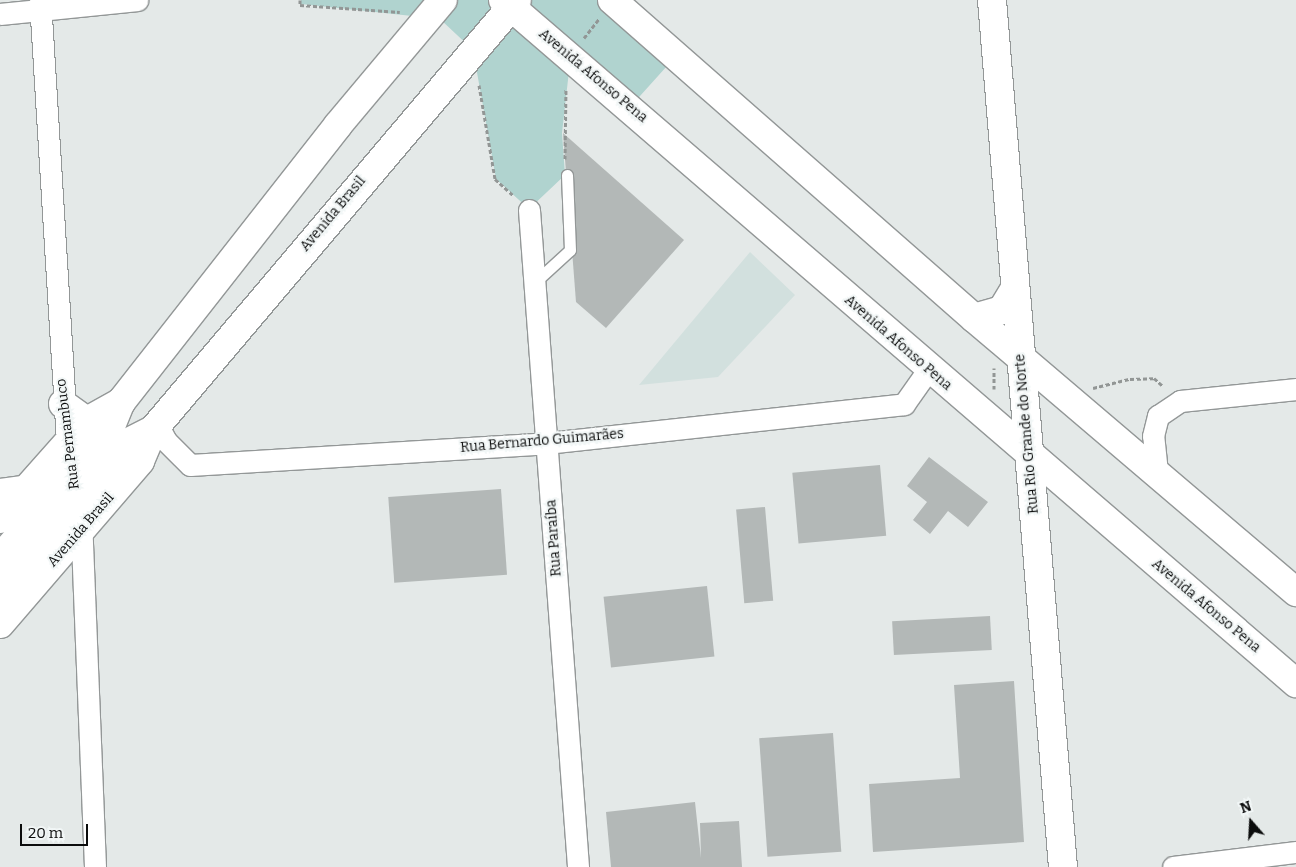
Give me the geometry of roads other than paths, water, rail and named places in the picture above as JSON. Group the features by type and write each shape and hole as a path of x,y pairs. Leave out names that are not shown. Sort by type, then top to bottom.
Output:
{"main road":[{"name":"Rua Rio Grande do Norte","path":"992,0 1013,292 1021,359 1061,866"},
{"name":"Avenida Brasil","path":"0,624 140,461 155,427 473,50 510,2"},
{"name":"Avenida Afonso Pena","path":"510,2 568,56 928,370 1296,683"},
{"path":"620,5 995,337 1158,472 1296,592"},
{"name":"Avenida Brasil","path":"0,589 73,487 105,435 121,402 437,7"},
{"path":"974,318 1002,310 1013,292"},
{"path":"63,404 105,435"},
{"name":"Avenida Brasil","path":"0,519 67,443 155,427"},
{"name":"Avenida Brasil","path":"0,558 73,487"}],"street":[{"path":"0,14 40,6 137,0"},
{"name":"Rua Pernambuco","path":"40,6 63,404 73,487 84,526 95,867"},
{"name":"Rua Paraíba","path":"529,210 578,867"},
{"name":"Rua Bernardo Guimarães","path":"155,427 190,465 547,443 904,404 928,370"},
{"path":"1158,472 1153,436 1158,416 1180,401 1296,389"},
{"path":"0,489 28,485"},
{"path":"1173,867 1296,852"}],"lane":[{"path":"535,282 570,250 566,175"}]}
